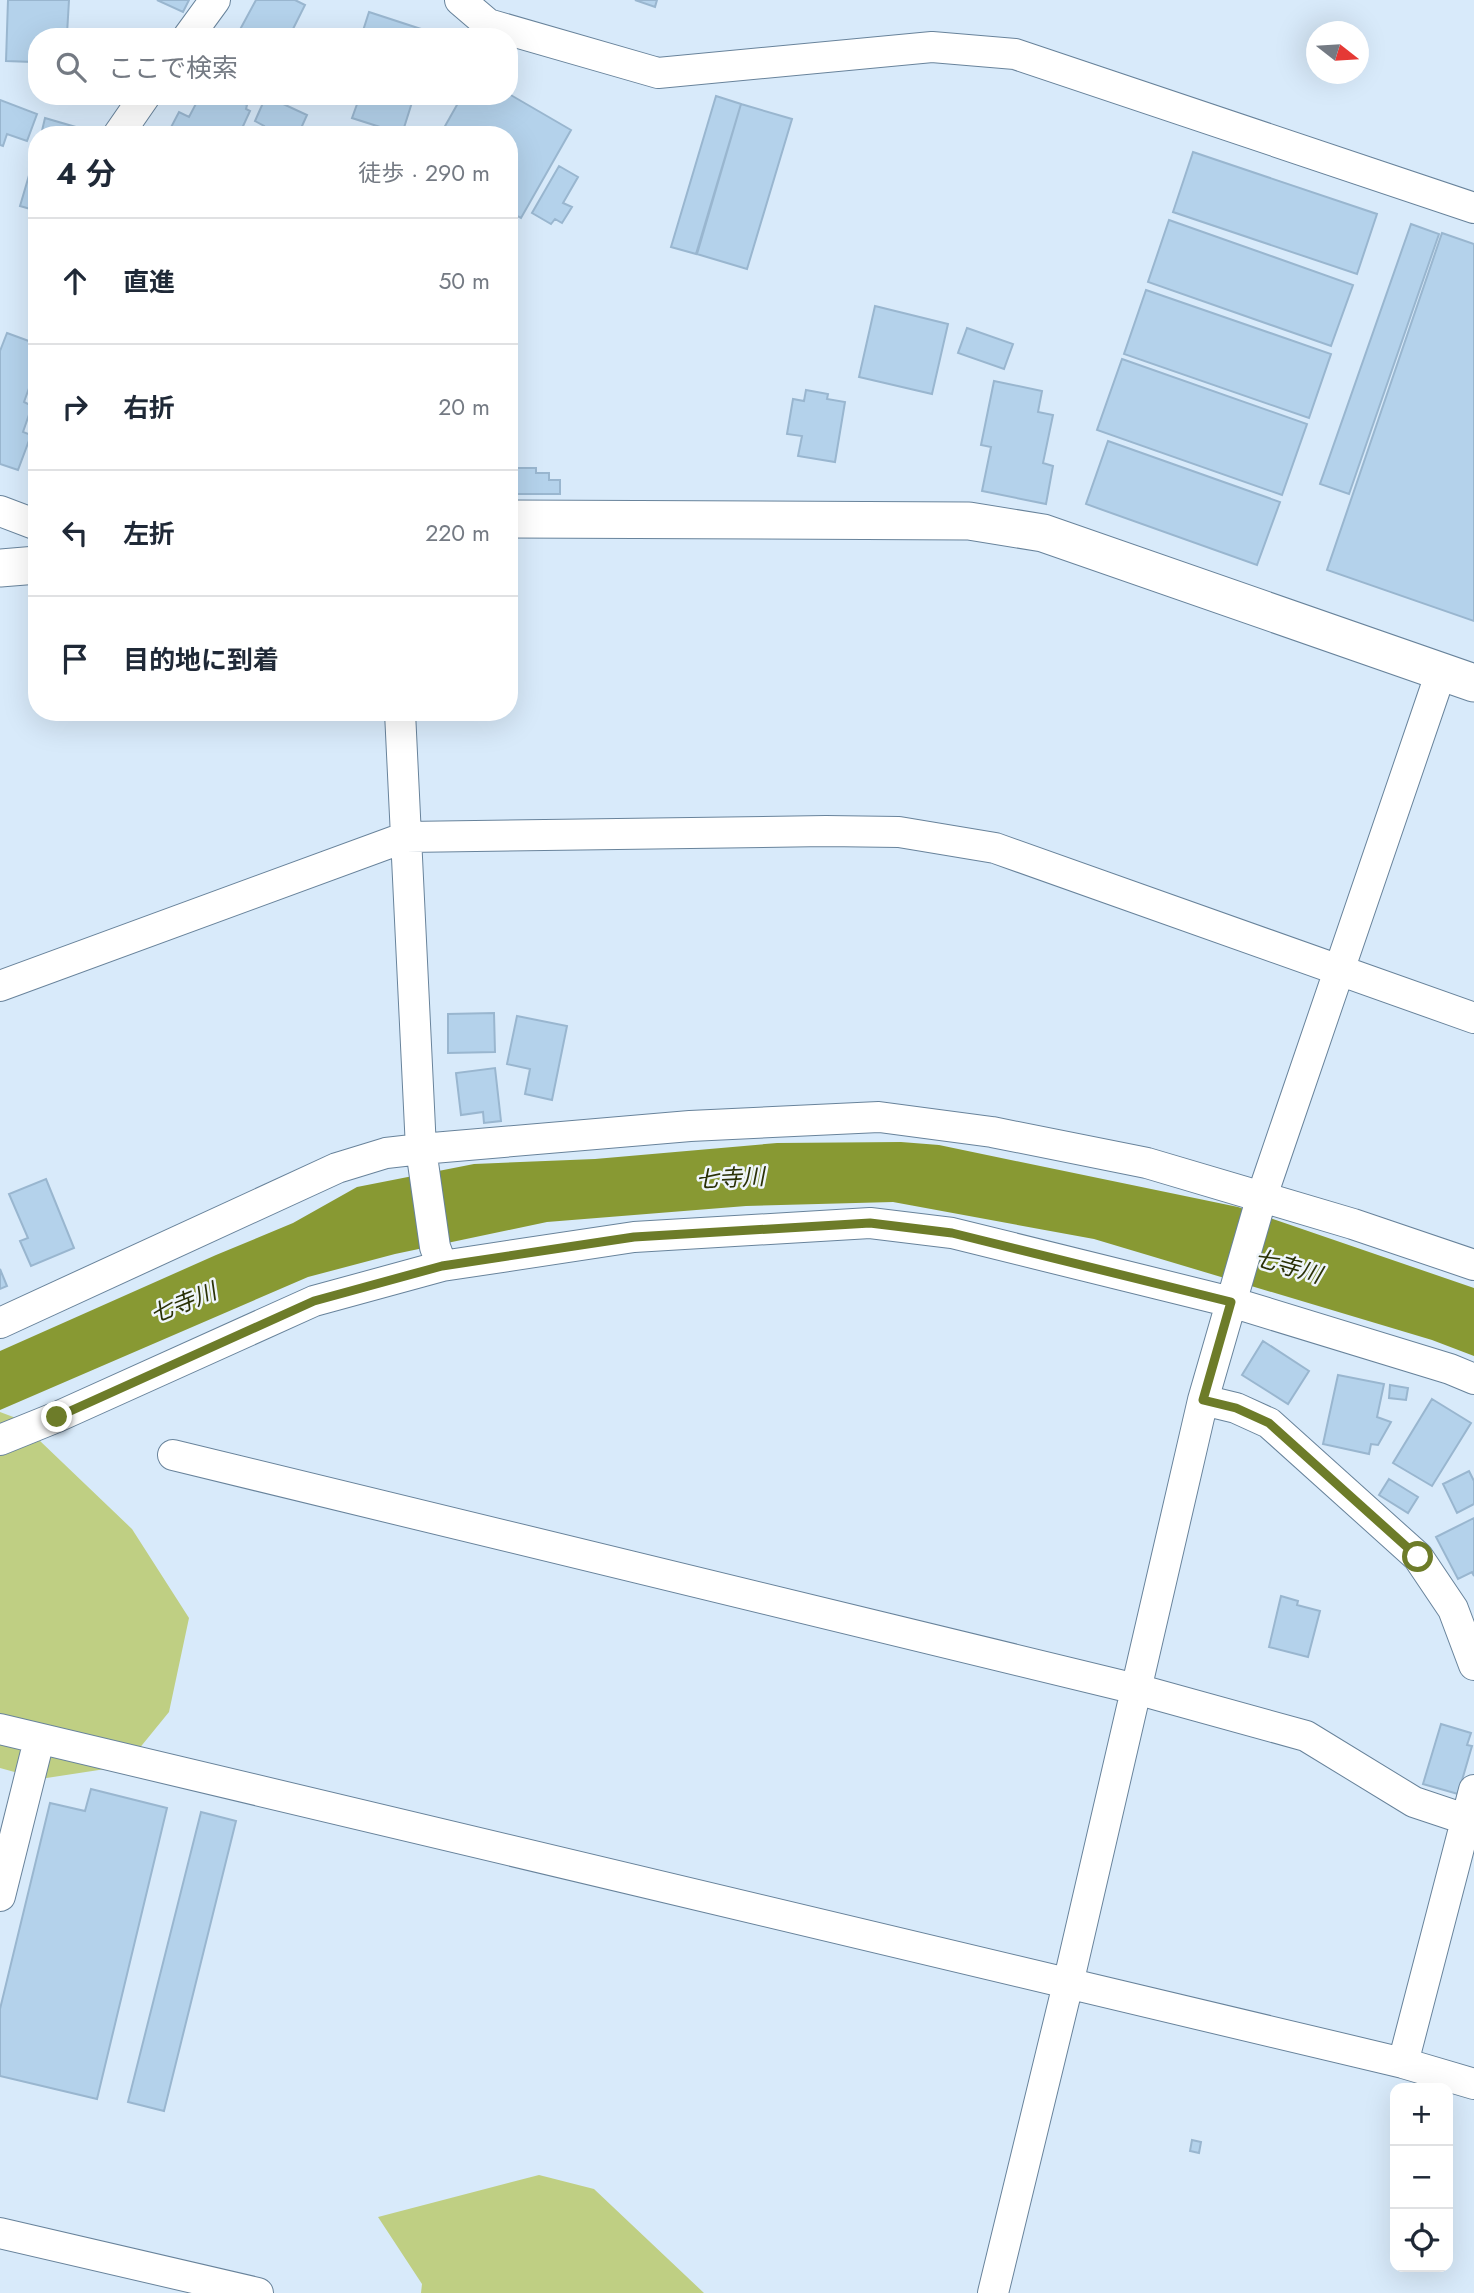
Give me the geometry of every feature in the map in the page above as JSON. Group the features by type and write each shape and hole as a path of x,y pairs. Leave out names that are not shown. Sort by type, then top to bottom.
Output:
{"street":[{"path":"195,28 215,0"},
{"path":"460,0 488,24 502,28"},
{"path":"518,33 658,74 932,47 1015,54 1474,208"},
{"path":"124,126 139,105"},
{"path":"0,511 28,522"},
{"path":"518,519 955,520 1043,533 1457,678 1340,970 1262,1196 1231,1302 1203,1400 1068,1984 993,2293"},
{"path":"0,568 28,566"},
{"path":"400,721 423,1160 438,1256"},
{"path":"0,986 406,837 899,832 995,848 1474,1018"},
{"path":"0,1323 337,1168 386,1153 423,1160 690,1126 879,1117 992,1132 1147,1163 1262,1196 1474,1265"},
{"path":"0,1440 314,1301 438,1256 634,1237 870,1223 952,1233 1231,1302 1450,1369 1474,1380"},
{"path":"1203,1400 1236,1408 1269,1423 1418,1557 1463,1604 1474,1665"},
{"path":"173,1455 1136,1689 1306,1736 1414,1802 1470,1821"},
{"path":"0,1729 1403,2063 1474,2084"},
{"path":"0,1896 39,1740"},
{"path":"1403,2063 1470,1821 1474,1790"},
{"path":"0,2233 258,2293"}],"shaded area":[{"path":"0,1412 16,1418 132,1529 189,1618 169,1712 125,1766 40,1779 0,1768"},
{"path":"539,2175 594,2189 704,2293 421,2293 422,2284 378,2217"}],"water":[{"name":"七寺川","path":"901,1142 939,1145 1238,1207 1474,1288 1474,1356 1432,1340 1094,1239 893,1202 746,1206 547,1222 395,1254 308,1277 0,1410 0,1351 293,1223 357,1187 474,1164 595,1159 777,1143"}],"building":[{"path":"8,0 69,0 67,28 28,28 28,62 6,61"},
{"path":"157,0 189,0 183,12"},
{"path":"256,0 295,0 305,5 294,28 241,28"},
{"path":"635,0 657,0 655,7"},
{"path":"369,12 418,28 364,28"},
{"path":"716,96 741,104 696,254 671,247"},
{"path":"518,99 571,130 521,218 518,216 518,126 445,126 457,105 518,105"},
{"path":"0,100 37,114 33,126 28,126 27,141 7,134 3,146 0,145"},
{"path":"741,104 792,119 747,269 697,254"},
{"path":"195,105 247,105 246,109 250,111 243,126 172,126 179,112 189,117"},
{"path":"262,105 285,105 307,115 302,126 264,126 255,121"},
{"path":"357,105 411,105 405,126 377,126 352,118"},
{"path":"45,118 72,126 43,126"},
{"path":"1193,152 1377,214 1357,274 1173,212"},
{"path":"559,166 578,177 563,203 572,207 562,223 555,219 551,224 532,213"},
{"path":"28,179 28,208 20,206"},
{"path":"1169,220 1353,285 1331,346 1148,282"},
{"path":"1411,224 1439,234 1349,494 1320,484"},
{"path":"1442,233 1474,244 1474,621 1327,570"},
{"path":"1146,290 1331,354 1309,418 1124,354"},
{"path":"875,306 948,324 932,394 859,377"},
{"path":"967,328 1013,344 1004,369 958,353"},
{"path":"7,333 28,341 28,391 24,402 28,404 28,418 23,432 28,434 28,443 18,470 0,464 0,351"},
{"path":"1122,359 1307,424 1282,495 1097,430"},
{"path":"994,381 1042,391 1038,412 1053,415 1043,463 1053,466 1046,504 982,491 991,447 981,445"},
{"path":"806,390 828,394 827,399 845,402 835,462 798,456 802,436 787,434 793,399 804,401"},
{"path":"1108,441 1280,502 1257,565 1086,504"},
{"path":"518,468 536,468 536,473 549,473 549,480 560,480 560,494 518,494"},
{"path":"494,1013 495,1052 448,1053 448,1014"},
{"path":"517,1016 567,1026 552,1100 525,1094 530,1069 507,1064"},
{"path":"495,1068 501,1121 484,1123 483,1112 461,1115 456,1073"},
{"path":"46,1179 74,1248 31,1266 20,1241 28,1238 9,1194"},
{"path":"0,1269 7,1286 0,1289"},
{"path":"1263,1341 1309,1371 1288,1404 1242,1375"},
{"path":"1338,1375 1384,1384 1377,1417 1391,1422 1378,1445 1371,1444 1369,1454 1323,1444"},
{"path":"1390,1385 1408,1388 1406,1400 1389,1398"},
{"path":"1432,1399 1471,1423 1432,1486 1393,1463"},
{"path":"1469,1471 1474,1481 1474,1504 1457,1513 1443,1484"},
{"path":"1389,1479 1418,1497 1408,1513 1379,1495"},
{"path":"1474,1518 1474,1576 1472,1572 1458,1579 1436,1537"},
{"path":"1281,1596 1298,1601 1297,1605 1320,1611 1308,1657 1269,1647"},
{"path":"1441,1724 1471,1733 1467,1745 1472,1746 1458,1794 1423,1784"},
{"path":"91,1789 167,1808 97,2099 0,2076 0,2009 50,1803 85,1811"},
{"path":"201,1812 236,1821 164,2111 128,2102"},
{"path":"1192,2140 1201,2142 1199,2153 1190,2151"}],"route":[{"path":"57,1417 314,1301 442,1266 634,1237 870,1223 952,1233 1231,1302 1203,1400 1236,1408 1269,1423 1418,1557"}]}
